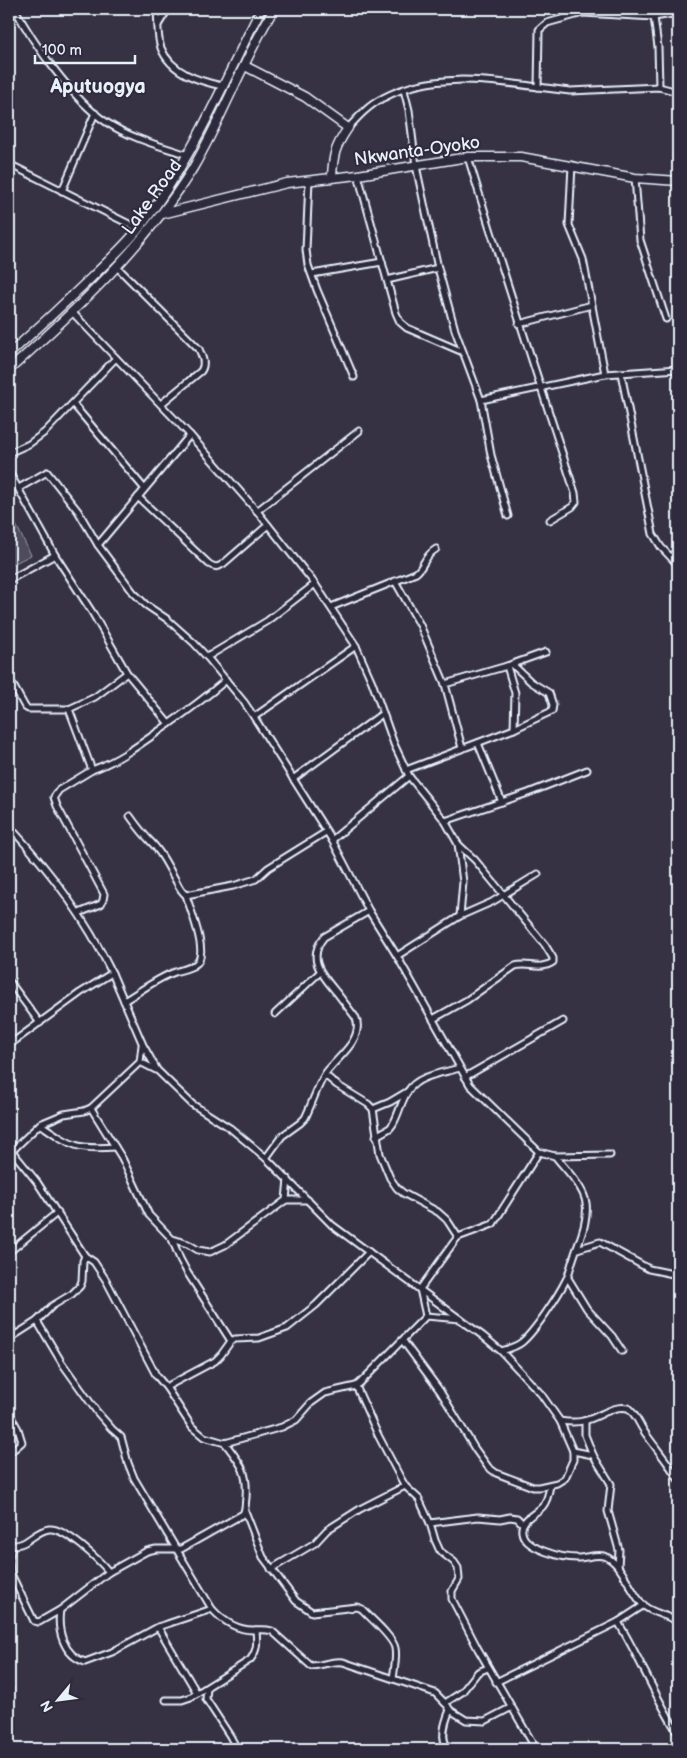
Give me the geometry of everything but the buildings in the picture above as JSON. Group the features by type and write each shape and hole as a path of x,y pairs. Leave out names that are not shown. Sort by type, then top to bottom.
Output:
{"main road":[{"name":"Lake Road","path":"9,354 110,260 139,229 188,154 208,118 261,9"},
{"name":"Lake Road","path":"9,370 72,312 117,267 162,214 193,168 274,9"},
{"path":"245,66 305,98 348,128 335,148 332,158 332,177"},
{"name":"Nkwanta-Oyoko","path":"162,214 287,183 358,175 468,157 522,157 635,178 678,181"}],"street":[{"path":"15,9 25,28 62,77 81,101 95,113 127,133 188,154"},
{"path":"157,9 160,47 167,58 196,80 222,86"},
{"path":"158,25 168,9"},
{"path":"538,87 539,30 546,23 582,11 654,17 678,13"},
{"path":"654,17 658,47 659,87"},
{"path":"348,128 359,116 382,98 404,90 441,81 488,81 570,91 659,87 678,92"},
{"path":"404,90 409,110 416,166 438,268 463,352 481,400 491,454 508,516"},
{"path":"62,191 95,113"},
{"path":"468,157 519,324 575,493 576,502 572,507 550,520"},
{"path":"9,164 139,229"},
{"path":"572,165 569,225 583,259 605,374"},
{"path":"358,175 400,322 407,328 463,352"},
{"path":"635,178 640,240 666,319"},
{"path":"309,180 306,250 312,274 354,377"},
{"path":"312,274 382,262"},
{"path":"117,267 198,349 204,360 201,371 160,404"},
{"path":"387,280 438,268"},
{"path":"519,324 592,304"},
{"path":"72,312 190,435 257,511 314,584 356,646 372,682 382,714 409,776 444,821 458,844 475,860 504,894 545,945 553,958 553,962 544,967 521,964 514,966 467,1000 433,1019"},
{"path":"9,453 29,444 45,432 116,358"},
{"path":"481,400 605,374 678,369"},
{"path":"620,373 653,534 661,547 678,565"},
{"path":"73,404 144,488"},
{"path":"257,511 359,431"},
{"path":"98,545 190,435"},
{"path":"9,472 127,673 169,724"},
{"path":"19,488 47,472 78,511 98,545 133,592 146,605 167,619 194,643 226,680 254,717 332,840 369,911 397,956 460,1068 478,1094 515,1127 539,1152 555,1156 610,1155"},
{"path":"138,497 213,567 219,567 223,564 268,525"},
{"path":"331,607 419,570 426,557 436,549"},
{"path":"9,580 56,554"},
{"path":"396,581 420,626 445,684 462,748"},
{"path":"207,657 267,621 314,584"},
{"path":"254,717 356,646"},
{"path":"445,684 546,652"},
{"path":"406,770 514,729 554,710 549,693 509,665"},
{"path":"509,665 515,693 514,729"},
{"path":"9,678 25,707 69,709 94,697 127,673"},
{"path":"79,913 101,904 104,894 54,797 59,790 92,770 108,764 199,704 226,680"},
{"path":"69,709 92,770"},
{"path":"293,780 382,714"},
{"path":"478,743 502,802"},
{"path":"444,821 502,802 587,770"},
{"path":"332,840 409,776"},
{"path":"124,1001 162,978 194,965 199,960 200,943 186,895 183,894 152,843 145,838 130,816"},
{"path":"9,826 61,888 79,913 112,973 142,1045 157,1070 192,1104 230,1128 266,1158 332,1225 501,1351 531,1383 560,1421 573,1451 573,1460 565,1478 550,1485 533,1486 496,1473 488,1467 440,1391 404,1341"},
{"path":"186,895 233,886 256,879 268,868 326,832"},
{"path":"458,844 463,882 460,916"},
{"path":"397,956 460,916 476,910 538,874"},
{"path":"266,1158 282,1136 304,1118 325,1075 356,1036 359,1026 356,1018 320,972 316,961 319,943 324,937 369,911"},
{"path":"275,1014 320,972"},
{"path":"9,1045 80,993 112,973"},
{"path":"9,981 40,1023"},
{"path":"466,1077 563,1021"},
{"path":"142,1045 140,1062 92,1108 64,1114 40,1124 10,1152 37,1182 85,1256 94,1262 106,1280 148,1364 198,1432 204,1437 225,1443 289,1424 300,1416 315,1399 325,1393 356,1386 404,1341 426,1316"},
{"path":"140,1062 157,1070"},
{"path":"373,1109 390,1102 427,1077 460,1068"},
{"path":"325,1075 373,1109 380,1154 390,1178 397,1188 438,1212 447,1220 458,1237"},
{"path":"376,1136 390,1128 393,1124 408,1091"},
{"path":"92,1108 134,1182 149,1215 172,1239 187,1272 231,1341"},
{"path":"40,1124 68,1143 77,1146 87,1148 115,1147"},
{"path":"426,1316 420,1289 458,1237 494,1224 539,1152"},
{"path":"501,1351 514,1347 532,1331 568,1278 577,1249 584,1222 586,1202 576,1182 555,1156"},
{"path":"286,1200 288,1179"},
{"path":"172,1239 188,1244 198,1250 210,1252 225,1245 286,1200 308,1200"},
{"path":"9,1252 58,1212"},
{"path":"577,1249 600,1242 649,1269 678,1276"},
{"path":"166,1387 215,1361 231,1341 235,1339 259,1338 287,1328 316,1305 369,1252"},
{"path":"9,1322 11,1337 37,1321 52,1306 72,1294 82,1281 85,1256"},
{"path":"568,1278 587,1309 612,1336 622,1351"},
{"path":"426,1316 460,1319"},
{"path":"37,1321 62,1363 97,1412 121,1436 134,1478 212,1609 230,1624 245,1630 265,1629 276,1634 311,1666 332,1661 343,1662 434,1693 450,1710 466,1720 478,1721 492,1718 510,1708"},
{"path":"356,1386 378,1435 405,1486 419,1499 440,1551 454,1562 458,1568 459,1578 452,1591 452,1599 510,1708 536,1749"},
{"path":"560,1421 585,1421 616,1408 628,1408 636,1417 645,1434 669,1463 678,1480"},
{"path":"9,1413 18,1429 22,1442 9,1452"},
{"path":"585,1421 585,1435 592,1455 611,1484 608,1511 619,1550 618,1567"},
{"path":"225,1443 245,1474 245,1511 262,1558 296,1601 312,1612 354,1606 362,1609 393,1642 396,1654 393,1679"},
{"path":"573,1451 592,1455"},
{"path":"550,1485 543,1506 523,1524 522,1533 524,1537 533,1546 551,1554 574,1558 600,1555 610,1559 618,1567 630,1589 644,1606 652,1612 668,1616 678,1622"},
{"path":"271,1569 315,1543 327,1530 360,1509 405,1486"},
{"path":"109,1572 91,1553 54,1529 44,1531 23,1544 10,1546 10,1572 34,1621 39,1622 60,1610 109,1572 151,1549 176,1550 184,1547 240,1516 245,1511"},
{"path":"430,1523 478,1517 500,1519 510,1517 517,1518 523,1524"},
{"path":"496,1682 618,1622 644,1606"},
{"path":"60,1610 58,1624 60,1634 70,1653 80,1661 85,1662 112,1652 158,1627 212,1609"},
{"path":"618,1622 634,1648 659,1702 678,1733"},
{"path":"158,1627 197,1694"},
{"path":"166,1700 182,1700 197,1694 250,1660 255,1654 257,1646 256,1630"},
{"path":"445,1703 462,1692 478,1672 488,1668"},
{"path":"207,1688 206,1699 230,1736 236,1749"},
{"path":"449,1749 443,1737 450,1710"}],"shaded area":[{"path":"9,511 31,555 9,566"}],"district":[{"name":"Aputuogya","path":"98,87"}]}
